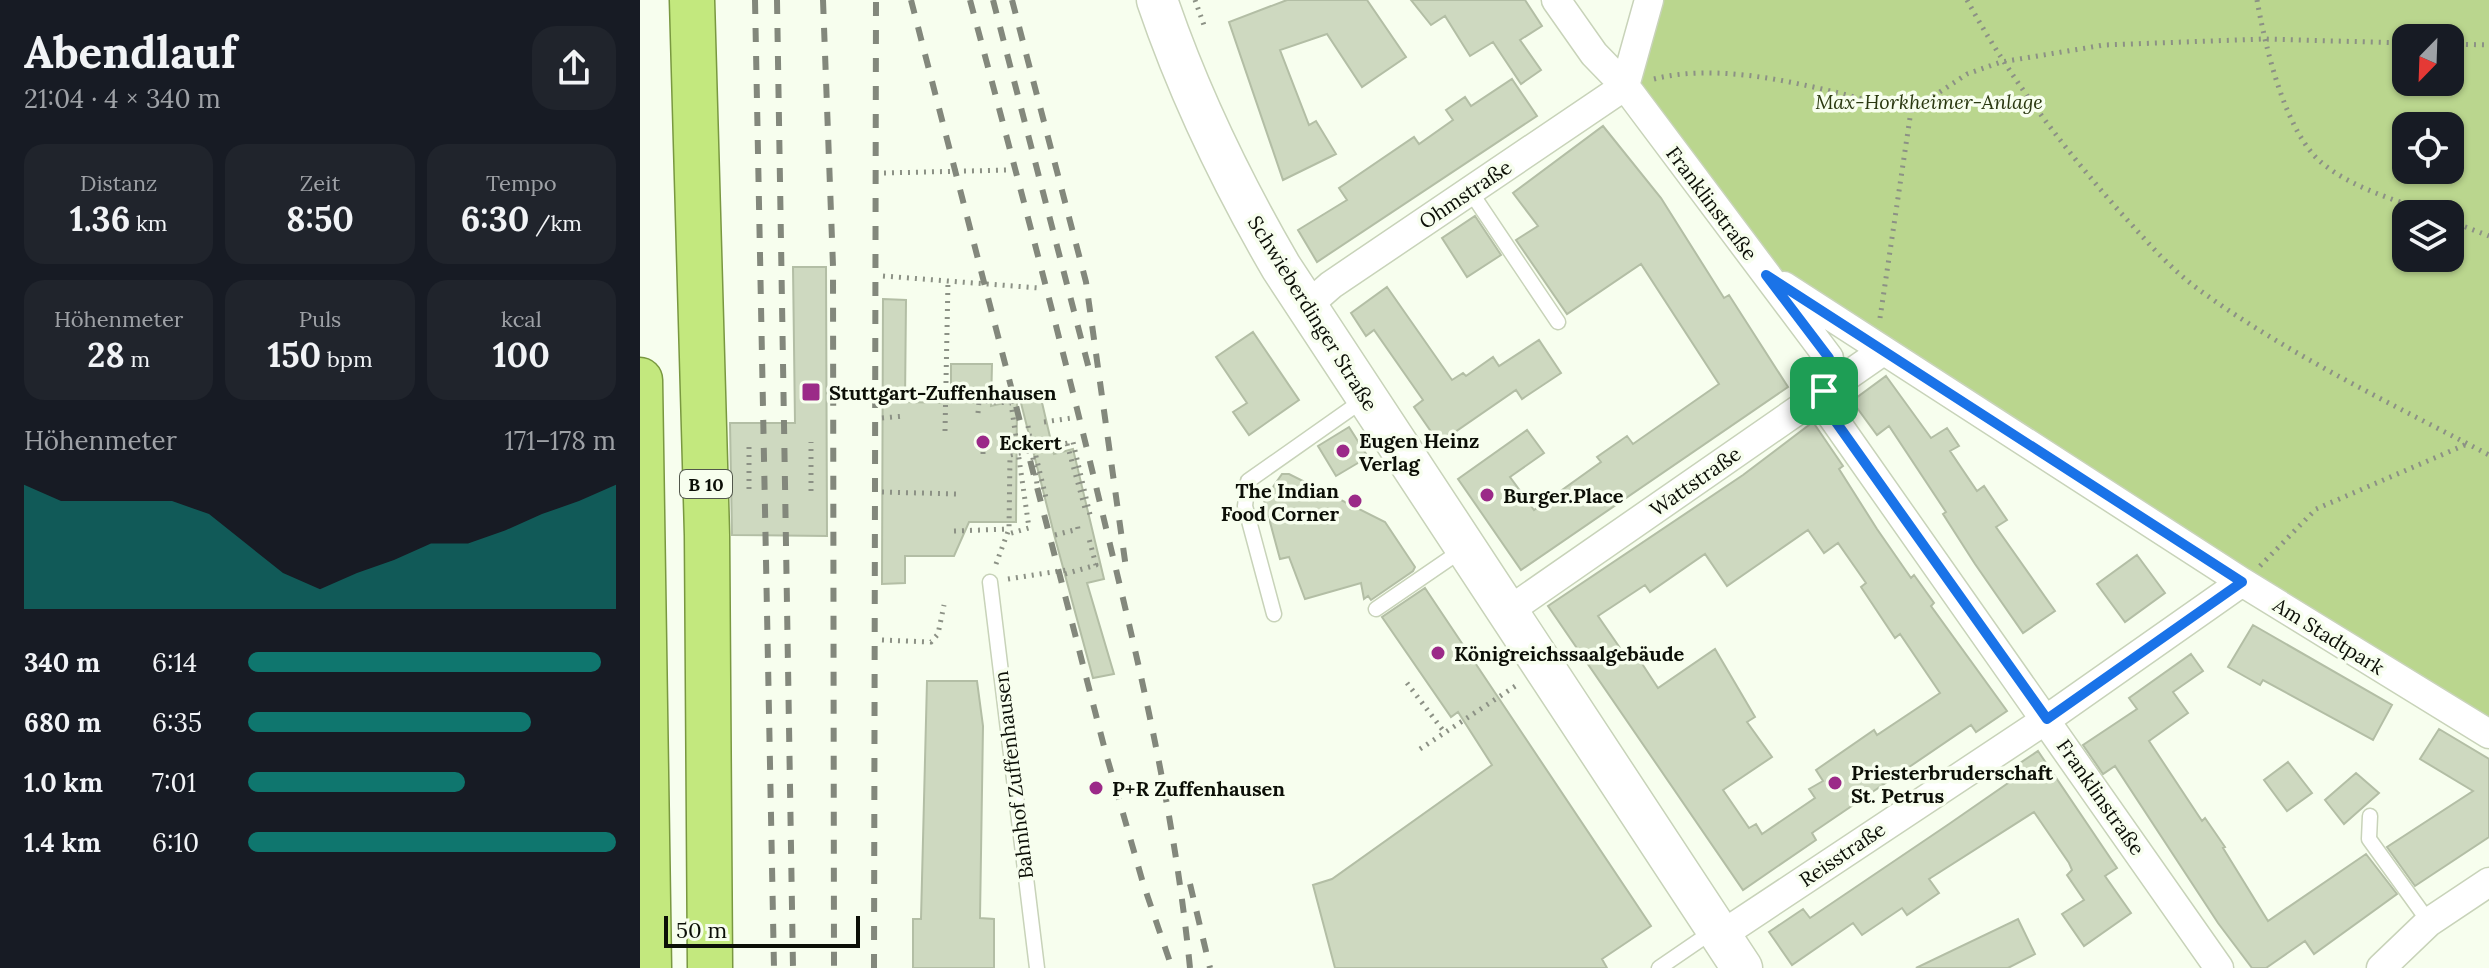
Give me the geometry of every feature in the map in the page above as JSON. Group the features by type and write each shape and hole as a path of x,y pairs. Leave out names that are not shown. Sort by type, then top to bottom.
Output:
{"highway":[{"name":"B 10","path":"692,0 707,535 710,968"},
{"path":"640,380 649,968"}],"main road":[{"name":"Schwieberdinger Straße","path":"1157,0 1221,159 1281,267 1726,944"}],"street":[{"name":"Franklinstraße","path":"1556,0 1594,54 1625,86 1829,358 1824,391 1831,415 2219,968"},
{"path":"1625,86 1649,0"},
{"name":"Ohmstraße","path":"1307,306 1323,290 1625,86"},
{"name":"Am Stadtpark","path":"1766,275 2242,582 2489,734"},
{"name":"Wattstraße","path":"1507,612 1880,349"},
{"name":"Reisstraße","path":"1726,944 2242,582"},
{"path":"2381,968 2429,922 2489,882"}],"lane":[{"path":"1470,191 1558,322"},
{"path":"1274,614 1245,506 1248,481 1367,398"},
{"path":"1376,609 1466,547"},
{"name":"Bahnhof Zuffenhausen","path":"990,582 1037,968"},
{"path":"2370,816 2369,839 2429,922"},
{"name":"Reisstraße","path":"1659,968 1726,944"}],"path":[{"path":"1967,0 2001,62 2088,175 2166,263 2198,289 2258,328 2489,455"},
{"path":"2257,0 2264,39 2302,139 2321,162 2352,181 2399,200"},
{"path":"1625,86 1675,73 1730,75 1778,81 1911,111 1967,74 2001,62 2104,45 2264,39 2392,43"},
{"path":"2464,44 2489,45"},
{"path":"1880,349 1911,111"},
{"path":"884,173 978,168 1009,170"},
{"path":"2464,226 2489,236"},
{"path":"883,276 1039,288"},
{"path":"945,431 948,281"},
{"path":"946,399 1011,403 1029,528 1008,532 954,531"},
{"path":"978,413 979,401"},
{"path":"882,418 905,416"},
{"path":"1044,422 1072,418"},
{"path":"1028,426 1042,498"},
{"path":"749,441 749,489"},
{"path":"811,442 811,491"},
{"path":"983,442 983,454"},
{"path":"1088,535 1096,565 990,582 1008,532 1010,455 1073,442 1090,519"},
{"path":"2273,554 2316,509 2467,444"},
{"path":"882,492 957,494"},
{"path":"1055,535 1078,529 1077,524"},
{"path":"882,640 931,642 938,634 944,605"},
{"path":"1420,749 1544,667"},
{"path":"1407,683 1445,733"}],"green space":[{"name":"Max-Horkheimer-Anlage","path":"1657,0 2489,0 2489,719 2252,578 1890,337 1768,265 1640,94 1646,42"}],"building":[{"path":"1287,0 1367,0 1406,57 1362,87 1327,34 1280,50 1309,125 1316,121 1336,154 1283,180 1229,22"},
{"path":"1411,0 1525,0 1542,26 1520,40 1541,70 1521,84 1493,42 1470,56 1445,16 1431,25"},
{"path":"1512,79 1537,116 1317,262 1298,230 1347,200 1339,188 1414,137 1419,144 1453,120 1446,110 1465,97 1471,106"},
{"path":"1603,126 1661,198 1724,298 1729,295 1788,387 1521,570 1458,479 1527,430 1544,453 1510,477 1534,510 1601,462 1597,457 1627,436 1633,444 1719,384 1641,264 1567,314 1516,240 1538,226 1513,193"},
{"path":"1475,216 1501,255 1467,277 1442,238"},
{"path":"793,267 826,267 827,536 732,535 730,423 795,423"},
{"path":"1387,287 1452,380 1463,373 1466,376 1493,357 1499,366 1539,340 1561,373 1522,399 1516,390 1439,443 1414,407 1423,400 1374,330 1366,336 1351,313"},
{"path":"883,299 906,300 905,402 951,403 951,364 992,364 991,406 1017,400 1016,522 969,522 954,556 905,556 905,583 882,584"},
{"path":"1253,332 1299,400 1249,435 1233,412 1247,403 1216,357"},
{"path":"1886,376 1931,438 1947,428 1959,446 1950,451 1977,491 1984,486 2007,520 1996,527 2055,611 2023,633 1975,564 1943,514 1946,512 1889,426 1877,435 1852,401"},
{"path":"1040,394 1054,454 1073,449 1104,579 1087,583 1114,674 1093,678 1055,538 1020,399"},
{"path":"1813,422 1843,466 1839,469 1877,529 1911,578 1914,575 1934,603 1931,606 2007,711 1976,732 1971,725 1812,833 1816,840 1743,890 1548,606 1743,475","holes":["1808,530 1824,553 1838,543 1866,583 1861,587 1895,638 1900,634 1940,693 1877,735 1874,730 1816,770 1823,781 1809,789 1815,798 1762,834 1756,824 1749,828 1723,790 1772,757 1747,722 1755,717 1715,649 1658,688 1637,656 1629,661 1598,616 1645,585 1650,592 1705,554 1727,586"]},
{"name":"Eugen Heinz Verlag","path":"1349,427 1368,457 1336,476 1318,446"},
{"path":"1282,474 1289,474 1385,522 1415,567 1413,571 1371,600 1368,596 1364,599 1361,583 1305,599 1289,557 1280,559 1264,500"},
{"path":"2137,555 2165,593 2125,622 2097,584"},
{"path":"1425,588 1651,926 1602,959 1607,968 1335,968 1313,885 1332,879 1492,765 1458,712 1451,717 1382,617"},
{"path":"2253,625 2392,705 2373,740 2263,680 2260,685 2228,667"},
{"path":"2191,654 2203,671 2173,692 2188,713 2149,741 2202,821 2205,818 2225,847 2268,921 2366,854 2397,894 2314,954 2305,941 2266,968 2252,968 2218,923 2115,766 2103,774 2083,745 2137,709 2129,698"},
{"path":"927,681 977,681 983,726 980,918 994,919 994,968 913,968 913,919 921,919"},
{"path":"2439,729 2489,759 2489,837 2415,886 2387,847 2473,791 2420,759"},
{"path":"2038,751 2117,868 2105,876 2131,913 2084,946 2062,914 2084,900 2067,875 2072,870 2069,863 2034,812 1929,879 1939,893 1907,915 1902,908 1862,935 1853,923 1792,965 1769,932 1803,909 1810,918 2011,781 2005,773"},
{"path":"2288,762 2312,793 2287,811 2264,780"},
{"path":"2356,773 2379,793 2344,824 2325,800"},
{"path":"2018,919 2035,954 2008,968 1916,968"}],"railway":[{"path":"755,0 774,968"},
{"path":"777,0 793,968"},
{"path":"823,0 833,266 834,968"},
{"path":"874,968 876,0"},
{"path":"911,0 1106,754 1143,883 1172,968"},
{"path":"970,0 1057,329 1132,638 1176,856 1190,968"},
{"path":"993,0 1089,369"},
{"path":"1012,0 1086,282 1126,568"},
{"path":"1190,884 1210,968"}],"place":[{"name":"Stuttgart-Zuffenhausen","path":"811,392"},
{"name":"Eckert","path":"983,442"},
{"name":"Eugen Heinz Verlag","path":"1343,451"},
{"name":"Burger.Place","path":"1487,495"},
{"name":"The Indian Food Corner","path":"1355,501"},
{"name":"Königreichssaalgebäude","path":"1438,653"},
{"name":"Priesterbruderschaft St. Petrus","path":"1835,783"},
{"name":"P+R Zuffenhausen","path":"1096,788"}],"route":[{"path":"1766,275 2242,582 2047,719 1831,415 1824,391 1829,358 1766,275"}]}
